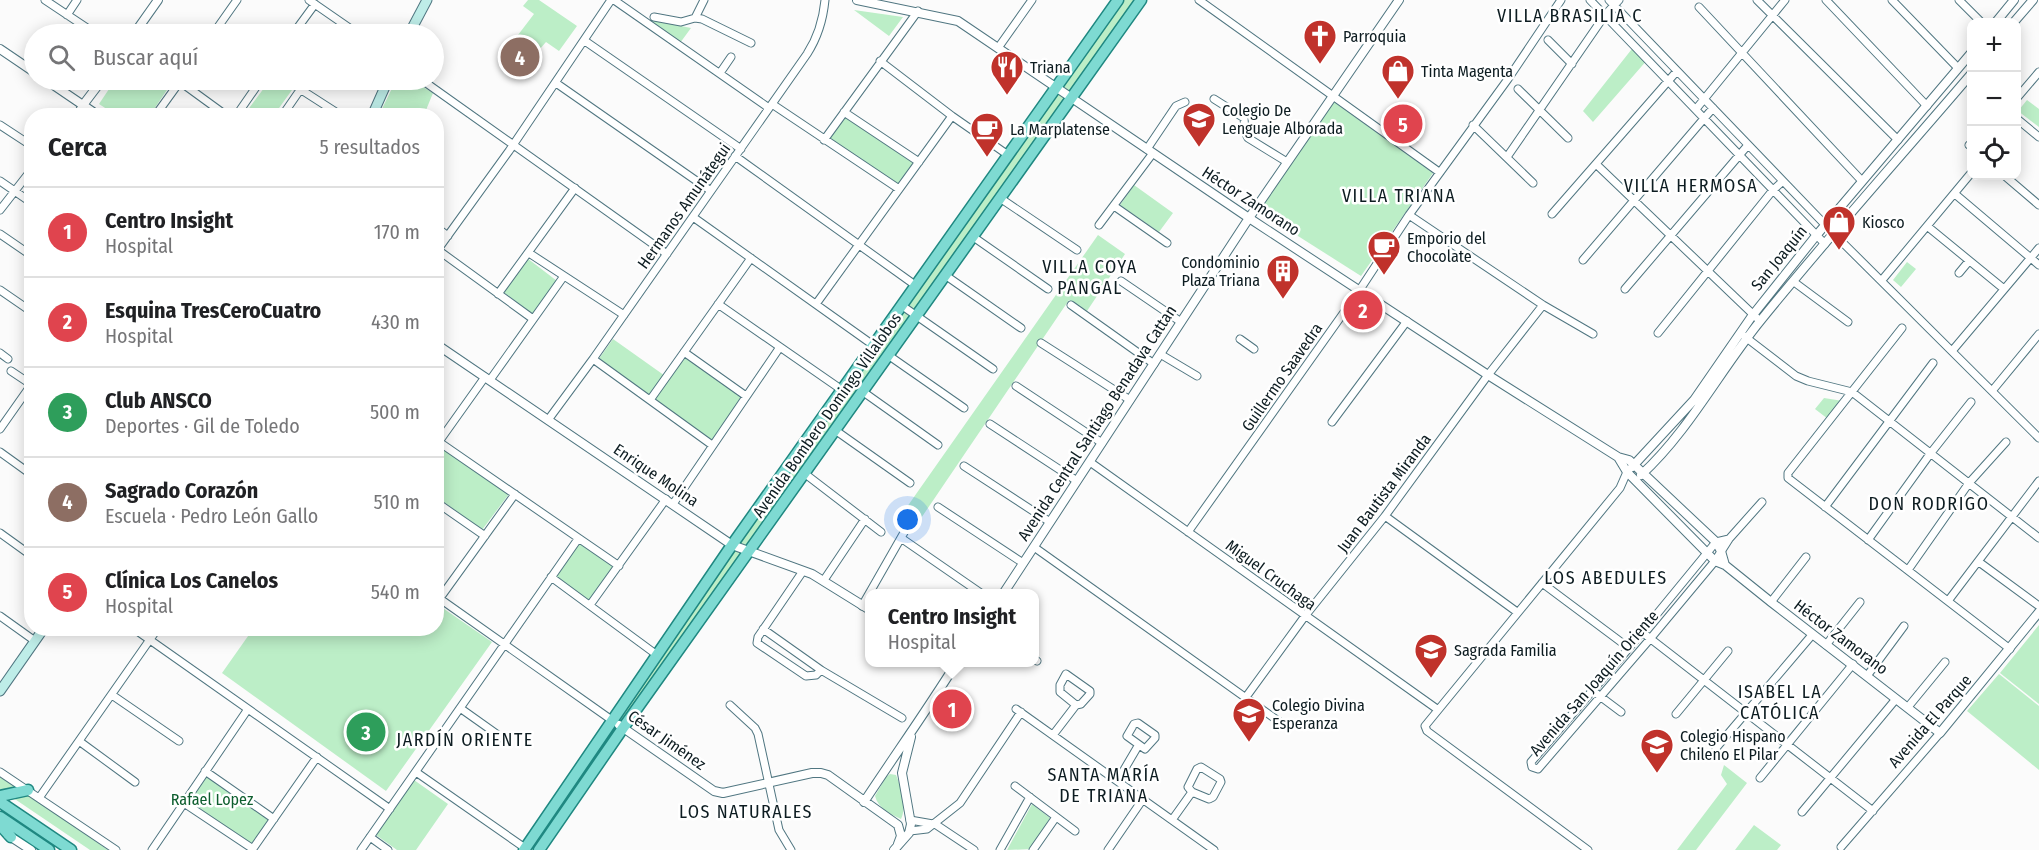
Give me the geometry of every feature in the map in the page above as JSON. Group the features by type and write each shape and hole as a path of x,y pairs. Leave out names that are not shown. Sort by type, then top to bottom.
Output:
{"main road":[{"path":"414,24 427,0"},
{"name":"Avenida Bombero Domingo Villalobos","path":"525,849 732,545 1118,0"},
{"name":"Avenida Bombero Domingo Villalobos","path":"539,850 623,728 1141,0"},
{"path":"376,108 384,90"},
{"path":"0,691 38,636"},
{"path":"0,796 28,790"},
{"path":"0,802 71,850"},
{"path":"0,817 49,850"},
{"path":"0,827 11,837"}],"street":[{"path":"45,0 81,24"},
{"path":"67,15 77,0"},
{"path":"141,24 158,0"},
{"path":"220,24 237,0"},
{"path":"444,241 613,0 720,73 899,189"},
{"path":"695,18 704,0"},
{"name":"Hermanos Amunátegui","path":"548,420 814,43 822,22 825,0"},
{"name":"Héctor Zamorano","path":"857,0 958,21 1249,218 1488,375 1618,457 1629,460 1716,542 1722,551 1725,565"},
{"path":"998,48 1032,0"},
{"path":"1199,0 1439,172"},
{"name":"Avenida Central Santiago Benadava Cattan","path":"1006,589 1249,218 1399,0"},
{"name":"Guillermo Saavedra","path":"1188,532 1360,290 1439,172 1531,47 1561,0"},
{"path":"1590,0 1825,244"},
{"path":"1757,0 1898,140"},
{"path":"1696,109 1785,0"},
{"path":"1826,0 1927,106"},
{"path":"1892,0 1958,68"},
{"path":"1959,0 1977,18"},
{"path":"1999,18 2013,0"},
{"path":"2017,18 2030,1"},
{"path":"299,24 312,2 344,24"},
{"path":"1507,157 1614,2 1834,234 1992,391 2038,433"},
{"path":"1699,7 1862,181"},
{"path":"824,140 918,11"},
{"path":"654,17 681,22 695,18 751,43"},
{"path":"1548,40 1572,64"},
{"path":"585,41 741,149"},
{"path":"0,49 24,65"},
{"path":"720,73 731,57"},
{"name":"San Joaquín","path":"1620,488 1643,473 1684,425 1748,339 1756,319 1817,235 1967,57"},
{"path":"880,61 1008,155"},
{"path":"1552,214 1597,165 1677,70"},
{"path":"2021,93 2039,72"},
{"name":"San Joaquín","path":"1588,850 1425,729 1425,724 1620,488 1627,472 1694,400 1740,333 1794,282 1967,78"},
{"path":"556,83 711,191"},
{"path":"1518,89 1568,138"},
{"path":"61,90 87,108"},
{"path":"81,108 94,90"},
{"path":"161,108 173,90"},
{"path":"193,90 217,108"},
{"path":"242,108 254,90"},
{"path":"288,108 300,90 329,108"},
{"path":"436,90 667,254"},
{"path":"1215,99 1244,118 1248,138 1287,162"},
{"path":"1099,225 1150,151 1176,106 1185,102"},
{"path":"1583,260 1713,108"},
{"path":"844,112 919,162"},
{"path":"816,304 952,116"},
{"path":"2021,122 2039,137"},
{"path":"0,124 24,140"},
{"path":"1473,125 1533,183"},
{"path":"1625,289 1748,145"},
{"path":"735,156 915,285"},
{"path":"1597,165 1756,319"},
{"path":"0,210 24,178"},
{"path":"1882,280 1967,178"},
{"path":"1658,333 1783,180"},
{"path":"2010,180 2039,205"},
{"path":"0,181 24,197"},
{"path":"498,294 574,188"},
{"path":"1955,194 2039,265"},
{"path":"1000,198 1077,250"},
{"path":"1114,206 1167,243"},
{"path":"1409,215 1544,305 1593,334"},
{"path":"693,217 873,345"},
{"path":"1928,226 2004,290"},
{"path":"444,233 448,236"},
{"path":"0,234 24,250"},
{"path":"972,236 1048,289"},
{"path":"1952,351 2039,248"},
{"path":"529,253 624,315"},
{"path":"444,256 533,319"},
{"path":"650,400 752,258"},
{"path":"1959,273 1969,261"},
{"path":"945,275 1021,328"},
{"path":"444,435 564,276"},
{"path":"1121,281 1181,322"},
{"path":"1794,282 1848,322"},
{"path":"0,290 24,306"},
{"path":"718,304 842,390"},
{"path":"1071,304 1154,364"},
{"path":"901,305 993,369"},
{"name":"Juan Bautista Miranda","path":"1246,697 1305,616 1385,516 1488,375 1544,305"},
{"path":"1332,422 1407,321"},
{"path":"1902,328 1788,473 1788,478 2010,649"},
{"path":"1740,333 1796,376 1816,384 1852,392 2039,538"},
{"path":"1992,391 2039,334"},
{"path":"1240,339 1254,349"},
{"path":"1041,343 1130,400"},
{"path":"590,606 712,445 780,347"},
{"name":"Enrique Molina","path":"444,349 732,545 824,580 865,607"},
{"path":"684,352 746,396"},
{"path":"0,353 8,359"},
{"path":"1160,354 1197,376"},
{"path":"888,355 964,408"},
{"path":"593,359 712,445"},
{"path":"1825,507 1891,422 1933,363"},
{"path":"11,371 24,380"},
{"path":"1016,386 1102,442"},
{"path":"862,391 938,445"},
{"path":"0,429 24,395"},
{"path":"1868,540 1971,402"},
{"path":"990,423 1077,481"},
{"path":"835,430 910,483"},
{"path":"1908,570 1969,483 2006,442"},
{"path":"444,447 619,566"},
{"path":"0,452 24,469"},
{"name":"Héctor Zamorano","path":"1618,457 1627,472 1715,561 1725,565 1770,603 1853,664 1940,733"},
{"name":"Miguel Cruchaga","path":"1090,462 1437,709"},
{"path":"964,466 1050,522"},
{"path":"804,473 881,532"},
{"path":"1948,601 2039,481"},
{"path":"444,589 515,494"},
{"name":"Avenida San Joaquín Oriente","path":"1716,542 1642,633 1531,762 1532,767 1538,769 1650,639 1715,561 1729,539 1762,502"},
{"path":"938,507 1023,563"},
{"path":"444,508 485,536"},
{"path":"1385,516 1517,612"},
{"path":"824,580 865,519"},
{"path":"876,589 906,530"},
{"path":"0,533 24,550"},
{"path":"901,538 975,589"},
{"path":"361,850 578,539"},
{"path":"1716,542 1729,539"},
{"path":"1034,547 1284,725"},
{"path":"1770,603 1806,556"},
{"path":"1978,562 2039,606"},
{"path":"803,571 763,629 757,643 806,676 816,675 821,670"},
{"path":"551,577 657,655"},
{"path":"1542,584 1629,648"},
{"name":"César Jiménez","path":"444,601 714,791 723,794 812,773 821,773 828,775 898,825 910,831"},
{"path":"1826,645 1860,602"},
{"name":"Avenida El Parque","path":"1841,847 1940,733 2039,612"},
{"path":"0,616 24,633"},
{"path":"1867,675 1904,626"},
{"path":"763,629 821,670 902,718"},
{"path":"1642,633 1873,811"},
{"path":"1716,748 1812,634"},
{"path":"28,636 35,641"},
{"path":"144,636 390,809"},
{"path":"39,798 153,636"},
{"path":"1676,714 1728,651"},
{"path":"1908,707 1945,662"},
{"path":"1760,778 1853,664"},
{"path":"864,801 954,667"},
{"path":"1053,735 1076,705 1081,704 1090,694 1090,691 1065,674 1059,689 1076,705"},
{"path":"1593,691 1621,712"},
{"path":"112,695 179,741"},
{"path":"1802,812 1896,699"},
{"path":"730,705 756,728 779,830 791,850"},
{"path":"460,708 508,742"},
{"path":"152,850 248,709"},
{"path":"910,831 919,831 935,824 960,802 1018,711 1214,850"},
{"path":"896,847 910,831 902,773 913,731"},
{"path":"79,741 135,782"},
{"path":"1118,780 1138,746"},
{"path":"184,802 252,850 316,757"},
{"path":"887,766 902,773"},
{"path":"1197,769 1204,769 1220,779 1221,782 1213,797 1209,799 1192,792 1188,787 1197,769"},
{"path":"205,771 274,819"},
{"path":"0,772 116,850"},
{"path":"416,772 525,849"},
{"path":"1015,786 1075,831"},
{"path":"1172,820 1192,792"},
{"path":"1000,850 1030,797"},
{"path":"1108,850 1143,798"},
{"path":"1034,850 1056,817"},
{"path":"910,820 935,824 974,850"},
{"path":"896,847 901,836 898,825"},
{"path":"11,837 31,850"},
{"path":"370,837 388,850"}],"green space":[{"path":"528,0 539,0 577,26 559,51 546,42 539,50 518,35 534,14 523,6"},
{"path":"1122,0 1138,0 535,850 525,850 734,545"},
{"path":"854,10 903,17 889,36"},
{"path":"651,20 691,28 680,43 649,22"},
{"path":"1635,45 1648,59 1593,122 1583,111"},
{"path":"108,90 167,90 155,108 105,108 99,104"},
{"path":"263,90 292,90 279,108 249,108"},
{"path":"391,90 428,90 433,93 427,108 382,108"},
{"path":"1327,97 1433,173 1361,276 1257,210"},
{"path":"2027,100 2039,109 2039,127 2021,113 2021,107"},
{"path":"844,115 915,163 899,185 828,137"},
{"path":"1134,185 1173,213 1159,232 1120,205"},
{"path":"1098,235 1125,254 1087,311 1069,300 911,533 895,524"},
{"path":"527,258 557,281 533,314 502,291"},
{"path":"1907,262 1916,269 1901,287 1893,280"},
{"path":"613,339 668,378 684,356 743,397 712,440 598,360"},
{"path":"1824,398 1843,401 1828,419 1815,409"},
{"path":"444,449 509,494 482,530 444,502"},
{"path":"579,542 615,567 590,602 555,576"},
{"path":"444,609 492,642 386,791 222,673 248,636 444,636"},
{"path":"2039,625 2039,704 2000,673"},
{"path":"1999,674 2039,706 2039,770 1967,711"},
{"path":"1724,765 1747,783 1696,850 1677,850 1727,784 1721,775"},
{"name":"Rafael Lopez","path":"206,774 271,819 252,846 186,802"},
{"path":"890,774 896,775 901,791 903,814 901,819 882,807 875,796"},
{"path":"0,775 108,850 90,850 0,789"},
{"path":"414,780 448,804 416,850 397,850 376,835"},
{"path":"1032,804 1050,818 1031,849 1007,850"},
{"path":"1754,825 1781,845 1777,850 1735,850"}],"place":[{"name":"Sagrado Corazón","path":"520,57"},
{"name":"Parroquia","path":"1320,65"},
{"name":"Triana","path":"1007,96"},
{"name":"Tinta Magenta","path":"1398,100"},
{"name":"Clínica Los Canelos","path":"1403,124"},
{"name":"Colegio De Lenguaje Alborada","path":"1199,148"},
{"name":"La Marplatense","path":"987,158"},
{"name":"Kiosco","path":"1839,251"},
{"name":"Emporio del Chocolate","path":"1384,276"},
{"name":"Condominio Plaza Triana","path":"1283,300"},
{"name":"Esquina TresCeroCuatro","path":"1363,310"},
{"name":"Sagrada Familia","path":"1431,679"},
{"name":"Centro Insight","path":"952,709"},
{"name":"Club ANSCO","path":"366,732"},
{"name":"Colegio Divina Esperanza","path":"1249,743"},
{"name":"Colegio Hispano Chileno El Pilar","path":"1657,774"}],"district":[{"name":"VILLA BRASILIA C","path":"1570,16"},
{"name":"VILLA HERMOSA","path":"1691,186"},
{"name":"VILLA TRIANA","path":"1399,196"},
{"name":"VILLA COYA PANGAL","path":"1090,277"},
{"name":"DON RODRIGO","path":"1929,504"},
{"name":"LOS ABEDULES","path":"1606,578"},
{"name":"ISABEL LA CATÓLICA","path":"1780,702"},
{"name":"JARDÍN ORIENTE","path":"465,740"},
{"name":"SANTA MARÍA DE TRIANA","path":"1104,785"},
{"name":"LOS NATURALES","path":"746,812"}]}
